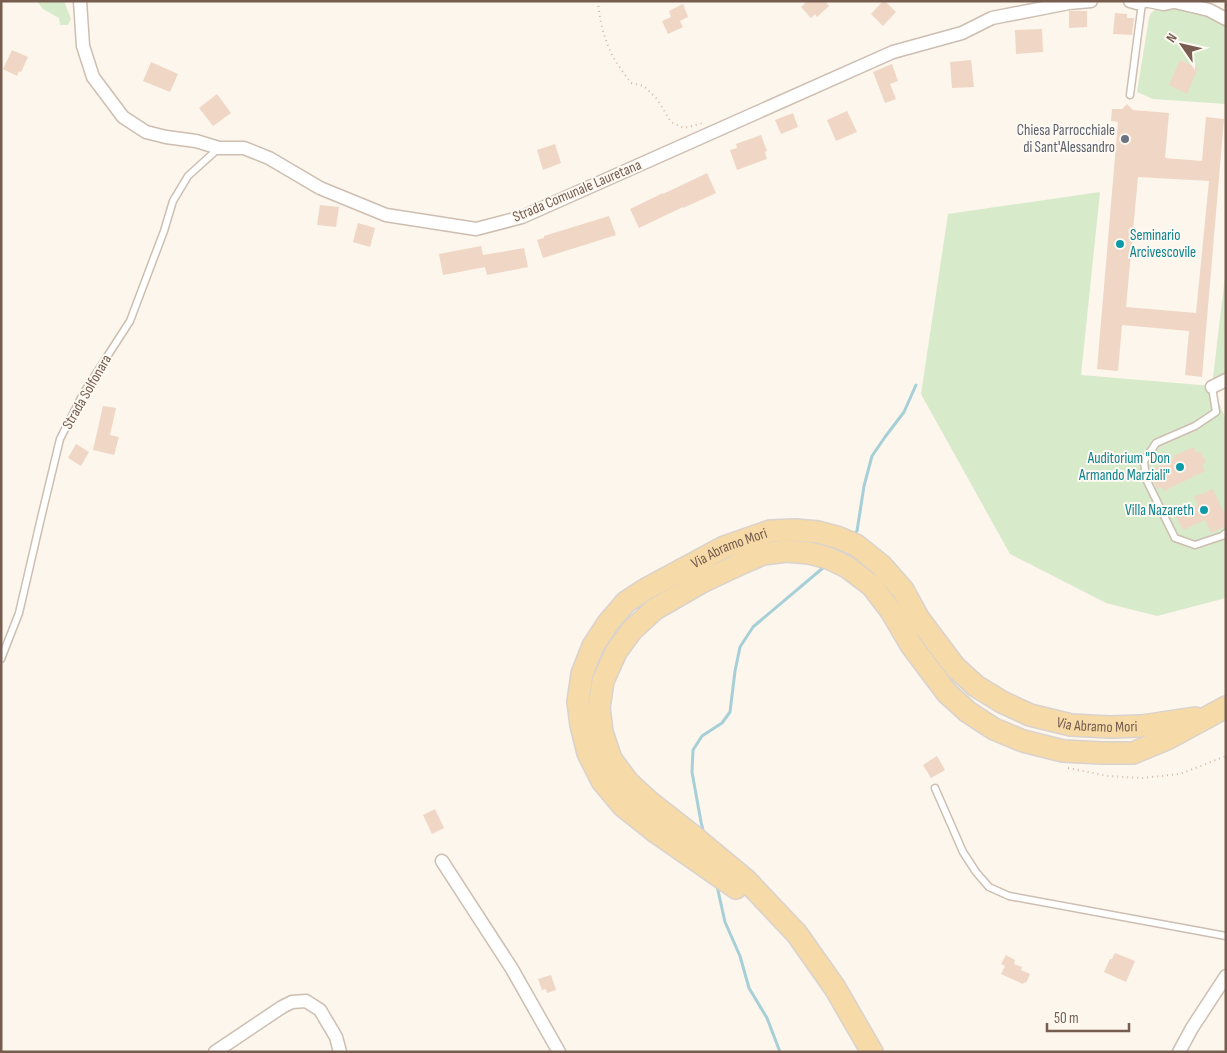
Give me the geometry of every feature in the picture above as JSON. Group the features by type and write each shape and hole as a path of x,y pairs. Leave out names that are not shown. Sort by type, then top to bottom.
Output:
{"main road":[{"name":"Via Abramo Mori","path":"872,1052 835,988 796,934 747,896 656,833 623,806 602,781 588,753 578,702 582,674 593,646 608,623 626,602 646,588 724,548 770,531 795,530 818,532 837,536 856,546 881,564 903,590 919,619 955,667 976,686 1002,702 1030,715 1071,725 1110,727 1142,726 1217,712"}],"street":[{"name":"Strada Comunale Lauretana","path":"80,1 83,46 93,77 123,117 146,132 166,137 196,140 200,146 244,148 269,158 320,188 386,215 476,229 522,217 894,52 962,33 992,18 1069,3 1091,1"},
{"path":"1142,2 1164,4 1172,2 1208,10 1226,19"},
{"path":"1212,386 1226,380"},
{"path":"442,861 512,969 558,1052"},
{"path":"1179,1052 1192,1028 1226,976"},
{"path":"216,1052 282,1007 292,1002 306,1001 320,1010 336,1037 340,1052"}],"lane":[{"path":"1130,96 1142,2"},
{"name":"Strada Solfonara","path":"1,659 19,613 60,439 83,394 130,321 164,231 173,201 188,176 219,148"},
{"path":"1212,386 1216,412 1195,426 1156,443 1144,461 1146,479 1175,538 1195,545 1226,533"},
{"path":"935,788 963,852 989,887 1009,896 1226,936"}],"path":[{"path":"598,1 606,43 620,69 631,83 644,86 657,99 671,122 684,128 709,121"},
{"path":"1062,767 1108,776 1142,778 1180,774 1226,756"}],"green space":[{"path":"37,1 64,1 71,19 68,25 60,25 59,18 43,9"},
{"path":"1160,6 1206,14 1226,24 1226,104 1153,99 1137,92 1149,18 1151,13"},
{"path":"1100,192 1081,375 1212,386 1226,268 1226,380 1212,387 1226,419 1226,597 1157,616 1106,603 1010,554 921,394 948,214"}],"building":[{"path":"807,1 825,1 829,6 817,17 815,14 811,18 801,7"},
{"path":"883,1 896,12 883,26 871,14"},
{"path":"683,4 688,17 680,21 683,27 668,34 662,21 671,17 669,11"},
{"path":"1069,11 1087,11 1087,27 1069,28"},
{"path":"1115,13 1127,14 1127,18 1134,18 1132,35 1113,34"},
{"path":"1042,29 1043,52 1016,54 1015,30"},
{"path":"12,50 28,57 17,76 3,69"},
{"path":"971,60 974,87 952,88 950,62"},
{"path":"1180,60 1198,68 1187,94 1169,85"},
{"path":"151,62 178,74 170,92 143,81"},
{"path":"892,64 898,81 890,84 896,99 885,103 873,72"},
{"path":"217,94 231,113 213,126 199,108"},
{"name":"Seminario Arcivescovile","path":"1127,104 1133,110 1169,113 1165,158 1202,161 1206,117 1224,119 1202,377 1185,375 1189,331 1122,325 1118,371 1097,369 1118,122 1111,121 1112,109 1122,109","holes":["1138,177 1209,181 1196,313 1126,307"]},
{"path":"847,111 857,132 836,141 827,120"},
{"path":"793,113 798,127 781,134 775,120"},
{"path":"761,135 767,151 765,152 767,159 737,170 730,150 737,148 736,144"},
{"path":"555,144 561,163 543,170 537,150"},
{"path":"707,173 716,193 639,228 630,209"},
{"path":"320,205 339,207 336,227 317,225"},
{"path":"609,216 616,235 543,258 537,240 544,238 544,236"},
{"path":"358,223 375,228 370,247 353,242"},
{"path":"481,246 483,255 524,248 528,267 487,275 485,267 443,275 439,254"},
{"path":"103,406 116,408 110,435 119,437 114,455 93,450"},
{"path":"76,444 89,452 81,466 68,458"},
{"name":"Auditorium \"Don Armando Marziali\"","path":"1194,447 1196,453 1200,451 1206,462 1202,464 1205,471 1164,491 1162,487 1157,489 1150,470 1173,460 1175,455"},
{"name":"Villa Nazareth","path":"1213,489 1226,517 1226,526 1211,533 1205,520 1183,530 1175,515 1198,505 1194,497"},
{"path":"937,756 945,770 931,778 923,765"},
{"path":"435,809 444,828 432,834 423,815"},
{"path":"1115,953 1135,961 1126,982 1104,972"},
{"path":"1006,955 1015,960 1014,964 1022,967 1021,970 1030,974 1026,983 1024,982 1023,984 1001,974 1005,966 1001,964"},
{"path":"551,975 556,990 547,993 546,989 542,990 538,979"}],"waterway":[{"path":"854,534 857,531 864,486 872,456 904,412 916,385"},
{"path":"704,834 692,772 693,750 702,736 722,723 730,712 740,647 753,627 824,567"},
{"path":"717,886 725,922 740,956 749,988 767,1018 780,1052"}],"place":[{"name":"Chiesa Parrocchiale di Sant'Alessandro","path":"1125,139"},
{"name":"Seminario Arcivescovile","path":"1120,244"},
{"name":"Auditorium \"Don Armando Marziali\"","path":"1180,467"},
{"name":"Villa Nazareth","path":"1204,510"}]}
